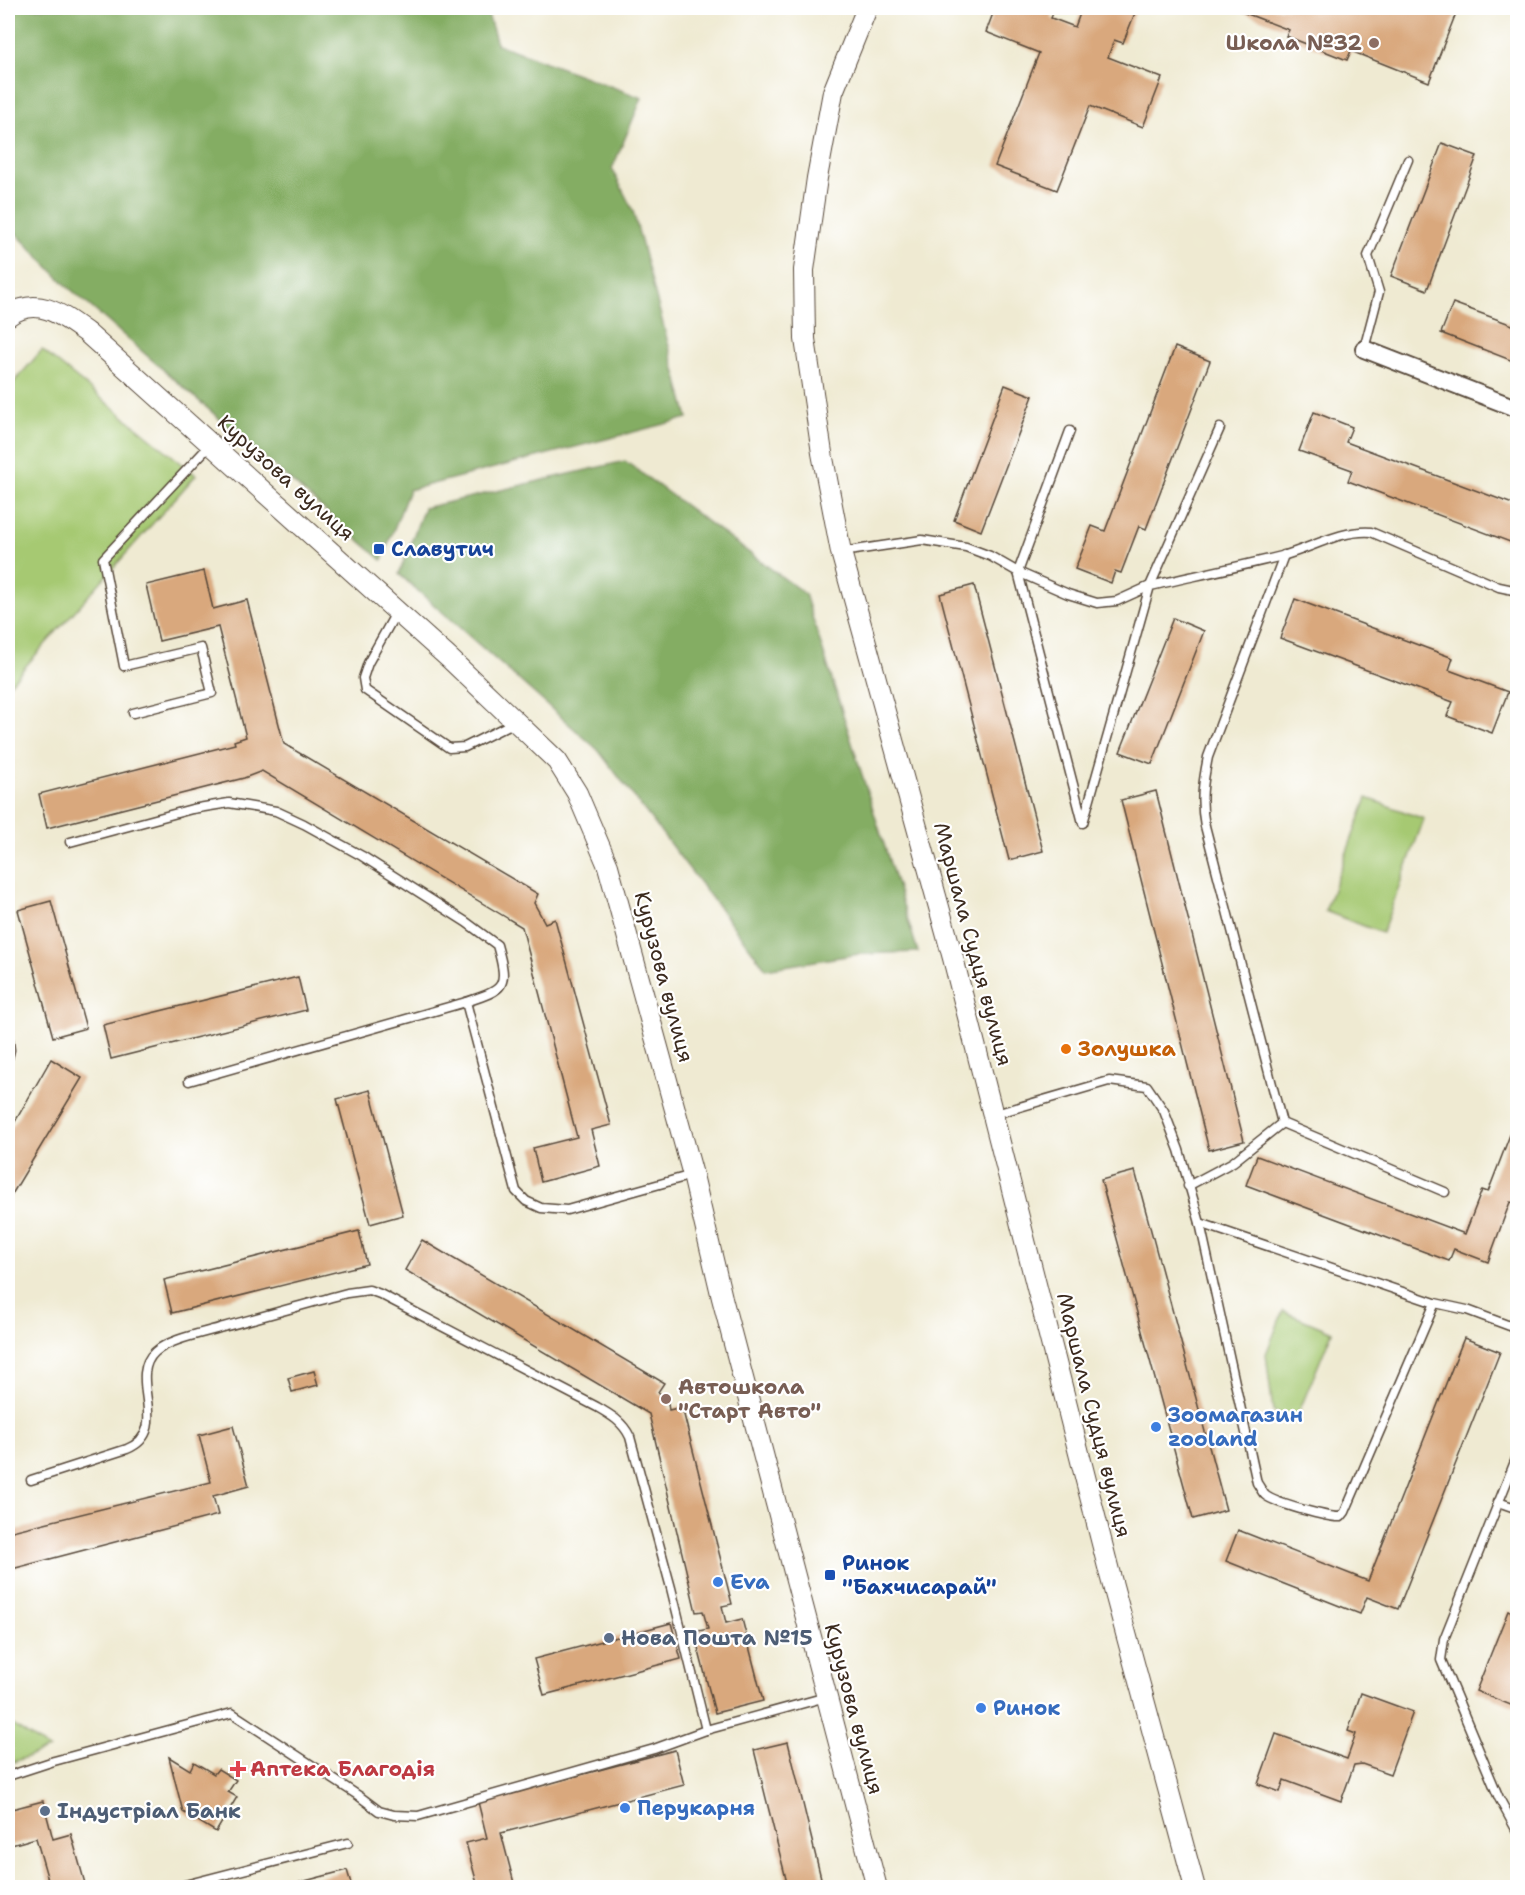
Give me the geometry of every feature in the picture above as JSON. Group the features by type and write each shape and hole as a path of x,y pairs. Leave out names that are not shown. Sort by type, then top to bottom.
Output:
{"street":[{"name":"Маршала Судця вулиця","path":"867,8 833,92 817,178 804,270 806,349 813,403 841,552 913,807 1106,1560 1195,1887"},
{"name":"Курузова вулиця","path":"8,316 14,311 35,305 60,313 87,333 212,443 517,722 557,761 577,793 608,866 693,1175 725,1309 877,1887"},
{"path":"1364,349 1518,409"}],"lane":[{"path":"1364,349 1380,292 1368,256 1408,160"},
{"path":"1070,431 1018,572 1083,823 1150,586 1220,428"},
{"path":"133,713 212,693 201,648 124,666 103,559 212,443"},
{"path":"841,552 922,540 966,547 990,556 1018,572 1068,594 1097,603 1117,601 1150,586 1284,555 1345,533 1371,532 1499,587 1518,591"},
{"path":"1282,1123 1201,807 1202,787 1208,758 1284,555"},
{"path":"397,611 368,663 363,678 365,690 449,748 465,747 517,722"},
{"path":"70,842 192,809 229,803 276,811 362,856 497,945 503,980 495,992 189,1081"},
{"path":"466,1002 516,1191 526,1201 541,1208 567,1210 693,1175"},
{"path":"8,1034 8,1058"},
{"path":"992,1115 1109,1081 1147,1086 1164,1111 1179,1150 1200,1223 1257,1483 1264,1494 1273,1499 1325,1516 1341,1517 1435,1303"},
{"path":"1188,1186 1233,1162 1282,1123"},
{"path":"1282,1123 1444,1192"},
{"path":"1200,1223 1435,1303 1467,1310 1518,1329"},
{"path":"31,1480 127,1449 140,1442 148,1427 146,1364 156,1350 190,1337 347,1293 369,1290 380,1294 597,1407 625,1427 630,1437 671,1588 706,1730"},
{"path":"1518,1454 1444,1639 1441,1660 1499,1798 1518,1833"},
{"path":"1498,1502 1518,1509"},
{"path":"8,1776 62,1758 232,1713 379,1811 394,1815 418,1816 654,1749 706,1730 826,1697"},
{"path":"173,1887 348,1843"}],"green space":[{"path":"8,8 486,8 497,44 642,98 612,169 633,211 688,418 409,490 382,560 67,286 12,229 8,218"},
{"path":"42,350 196,475 8,686 8,389"},
{"path":"625,461 805,594 918,952 859,954 766,969 598,750 399,574 424,508"},
{"path":"1367,798 1424,819 1382,933 1325,911"},
{"path":"1283,1311 1332,1332 1296,1419 1273,1411 1266,1354"},
{"path":"8,1722 49,1749 8,1764"}],"building":[{"path":"995,8 1055,8 1051,18 1075,27 1082,8 1137,8 1123,43 1114,40 1108,57 1162,78 1143,127 1090,106 1057,190 995,166 1039,53 986,32"},
{"name":"Школа №32","path":"1232,8 1458,8 1429,82 1351,51 1347,60 1286,36 1289,30"},
{"path":"1442,143 1477,156 1427,290 1391,276"},
{"path":"1453,303 1518,327 1518,363 1441,333"},
{"path":"1175,347 1210,361 1146,529 1139,526 1121,573 1115,571 1111,583 1075,569 1092,526 1105,531"},
{"path":"1005,385 1033,396 981,531 954,520"},
{"path":"1314,412 1352,427 1346,442 1518,506 1518,545 1348,481 1352,470 1299,451"},
{"path":"204,571 213,609 247,600 284,744 538,894 534,903 545,923 555,919 611,1125 591,1130 600,1166 541,1182 533,1148 577,1137 522,927 262,771 244,778 47,828 39,794 235,744 234,741 246,737 218,627 159,641 146,585"},
{"path":"974,585 1043,851 1009,860 940,594"},
{"path":"1295,599 1453,658 1449,670 1508,692 1492,733 1447,716 1453,702 1280,638"},
{"path":"1173,618 1204,631 1152,764 1120,752"},
{"path":"1156,791 1244,1141 1209,1150 1121,800"},
{"path":"51,901 86,1028 53,1037 18,910"},
{"path":"298,977 306,1010 111,1059 103,1025"},
{"path":"51,1059 82,1078 8,1201 8,1134"},
{"path":"370,1090 403,1215 370,1224 337,1099"},
{"path":"1513,1127 1518,1129 1518,1203 1510,1202 1488,1262 1454,1249 1449,1261 1246,1185 1257,1156 1465,1234 1482,1190 1488,1192"},
{"path":"1135,1171 1226,1510 1193,1519 1101,1180"},
{"path":"359,1231 367,1264 172,1313 164,1280"},
{"path":"422,1240 664,1383 658,1392 667,1398 669,1410 682,1407 732,1604 722,1606 726,1623 742,1619 763,1701 715,1713 694,1632 708,1629 703,1611 696,1612 649,1414 405,1270"},
{"path":"1464,1338 1500,1352 1398,1609 1367,1597 1360,1614 1226,1561 1238,1530 1368,1581"},
{"path":"314,1371 318,1385 292,1392 288,1378"},
{"path":"233,1426 249,1486 213,1496 218,1515 8,1570 8,1532 211,1482 199,1435"},
{"path":"1508,1611 1518,1615 1518,1708 1476,1691"},
{"path":"671,1623 681,1659 544,1695 534,1659"},
{"path":"1361,1693 1413,1712 1390,1774 1362,1764 1354,1765 1341,1801 1284,1780 1280,1792 1258,1784 1276,1734 1347,1759 1356,1734 1348,1731"},
{"path":"788,1742 821,1878 788,1887 754,1750"},
{"path":"675,1750 684,1785 501,1833 515,1887 478,1887 466,1843 487,1838 478,1802"},
{"path":"169,1757 190,1770 194,1762 214,1774 218,1769 236,1780 228,1792 237,1797 216,1832 183,1812"},
{"path":"43,1801 53,1839 71,1834 86,1887 50,1887 36,1838 8,1846 8,1810"},
{"path":"347,1870 352,1887 282,1887"}],"place":[{"name":"Школа №32","path":"1374,43"},
{"name":"Славутич","path":"379,549"},
{"name":"Золушка","path":"1066,1049"},
{"name":"Автошкола \"Старт Авто\"","path":"666,1399"},
{"name":"Зоомагазин zooland","path":"1156,1427"},
{"name":"Ринок \"Бахчисарай\"","path":"830,1575"},
{"name":"Eva","path":"718,1582"},
{"name":"Нова Пошта №15","path":"609,1638"},
{"name":"Ринок","path":"981,1708"},
{"name":"Аптека Благодiя","path":"238,1769"},
{"name":"Перукарня","path":"625,1808"},
{"name":"Iндустрiал Банк","path":"45,1811"}]}
